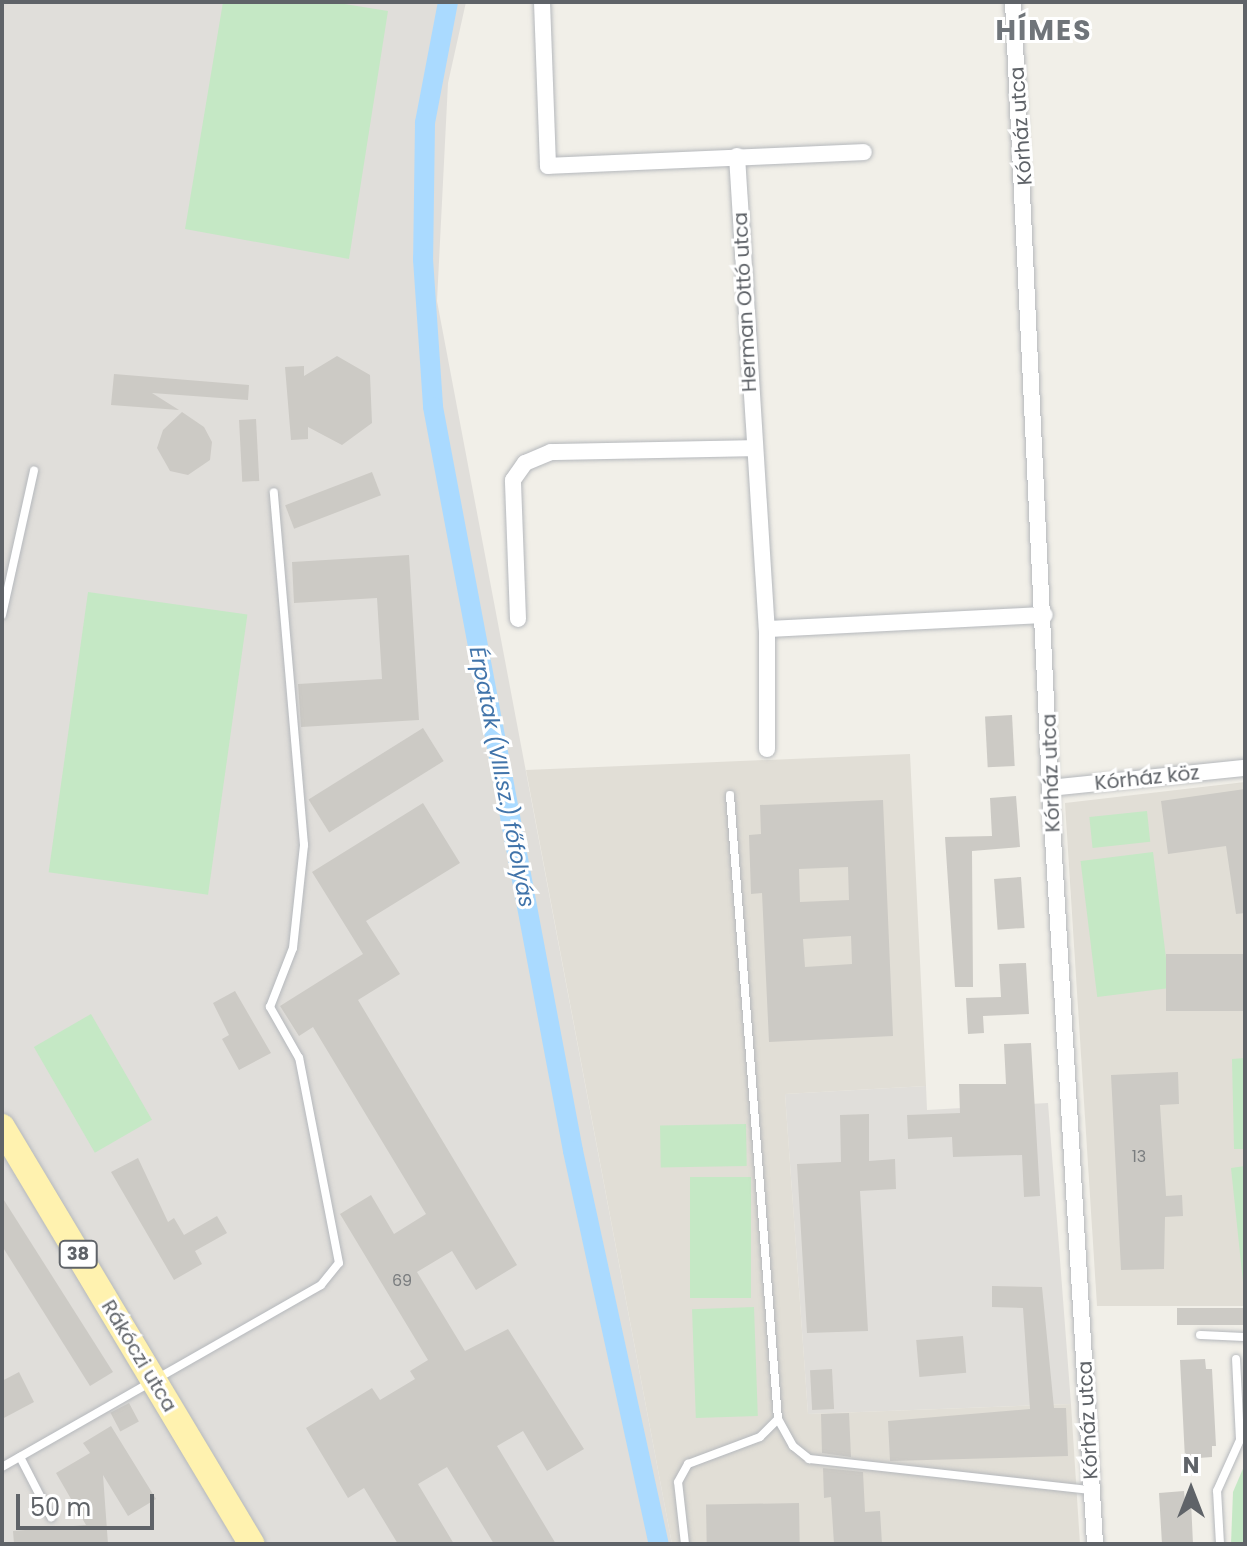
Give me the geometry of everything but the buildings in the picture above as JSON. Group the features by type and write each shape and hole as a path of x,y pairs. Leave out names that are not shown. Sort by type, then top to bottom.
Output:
{"main road":[{"name":"Rákóczi utca","path":"2,1127 252,1544"}],"street":[{"path":"542,2 548,166 864,152"},
{"name":"Kórház utca","path":"1013,2 1045,615 1050,788 1095,1544"},
{"name":"Herman Ottó utca","path":"737,156 753,448 767,629 767,749"},
{"path":"518,619 513,480 525,463 551,452 753,448"},
{"path":"767,629 1045,615"},
{"name":"Kórház köz","path":"1050,788 1245,768"}],"lane":[{"path":"2,615 34,471"},
{"path":"2,1467 321,1285 339,1263 299,1058 270,1007 293,948 304,845 274,492"},
{"path":"730,795 778,1419 793,1446 809,1459 1092,1490"},
{"path":"1200,1335 1245,1337"},
{"path":"1220,1544 1217,1491 1240,1440 1236,1359"},
{"path":"685,1544 678,1482 688,1464 760,1437 778,1419"},
{"path":"20,1457 51,1517"}],"shaded area":[{"path":"2,2 466,2 448,83 437,301 672,1544 2,1544"},
{"path":"910,754 926,1086 785,1094 808,1414 1071,1404 1080,1544 672,1544 526,770"},
{"path":"1245,782 1245,1306 1097,1306 1065,803"},
{"path":"926,1086 927,1110 1048,1103 1071,1404 808,1414 785,1094"}],"green space":[{"path":"223,2 332,2 388,11 349,259 185,229"},
{"path":"88,592 247,614 208,895 49,872"},
{"path":"1147,811 1150,842 1093,848 1089,817"},
{"path":"1153,852 1170,988 1097,997 1081,861"},
{"path":"91,1014 152,1120 95,1153 34,1047"},
{"path":"1245,1058 1245,1149 1234,1149 1232,1059"},
{"path":"746,1124 747,1166 661,1167 660,1126"},
{"path":"1245,1166 1245,1281 1243,1282 1231,1168"},
{"path":"690,1177 751,1177 751,1298 690,1298"},
{"path":"754,1307 758,1416 696,1418 692,1309"},
{"path":"1245,1464 1245,1544 1231,1544 1233,1492"}],"waterway":[{"name":"Érpatak (VIII.sz.) főfolyás","path":"448,2 425,123 423,259 433,407 573,1151 659,1544"}],"district":[{"name":"HÍMES","path":"1044,31"}]}
